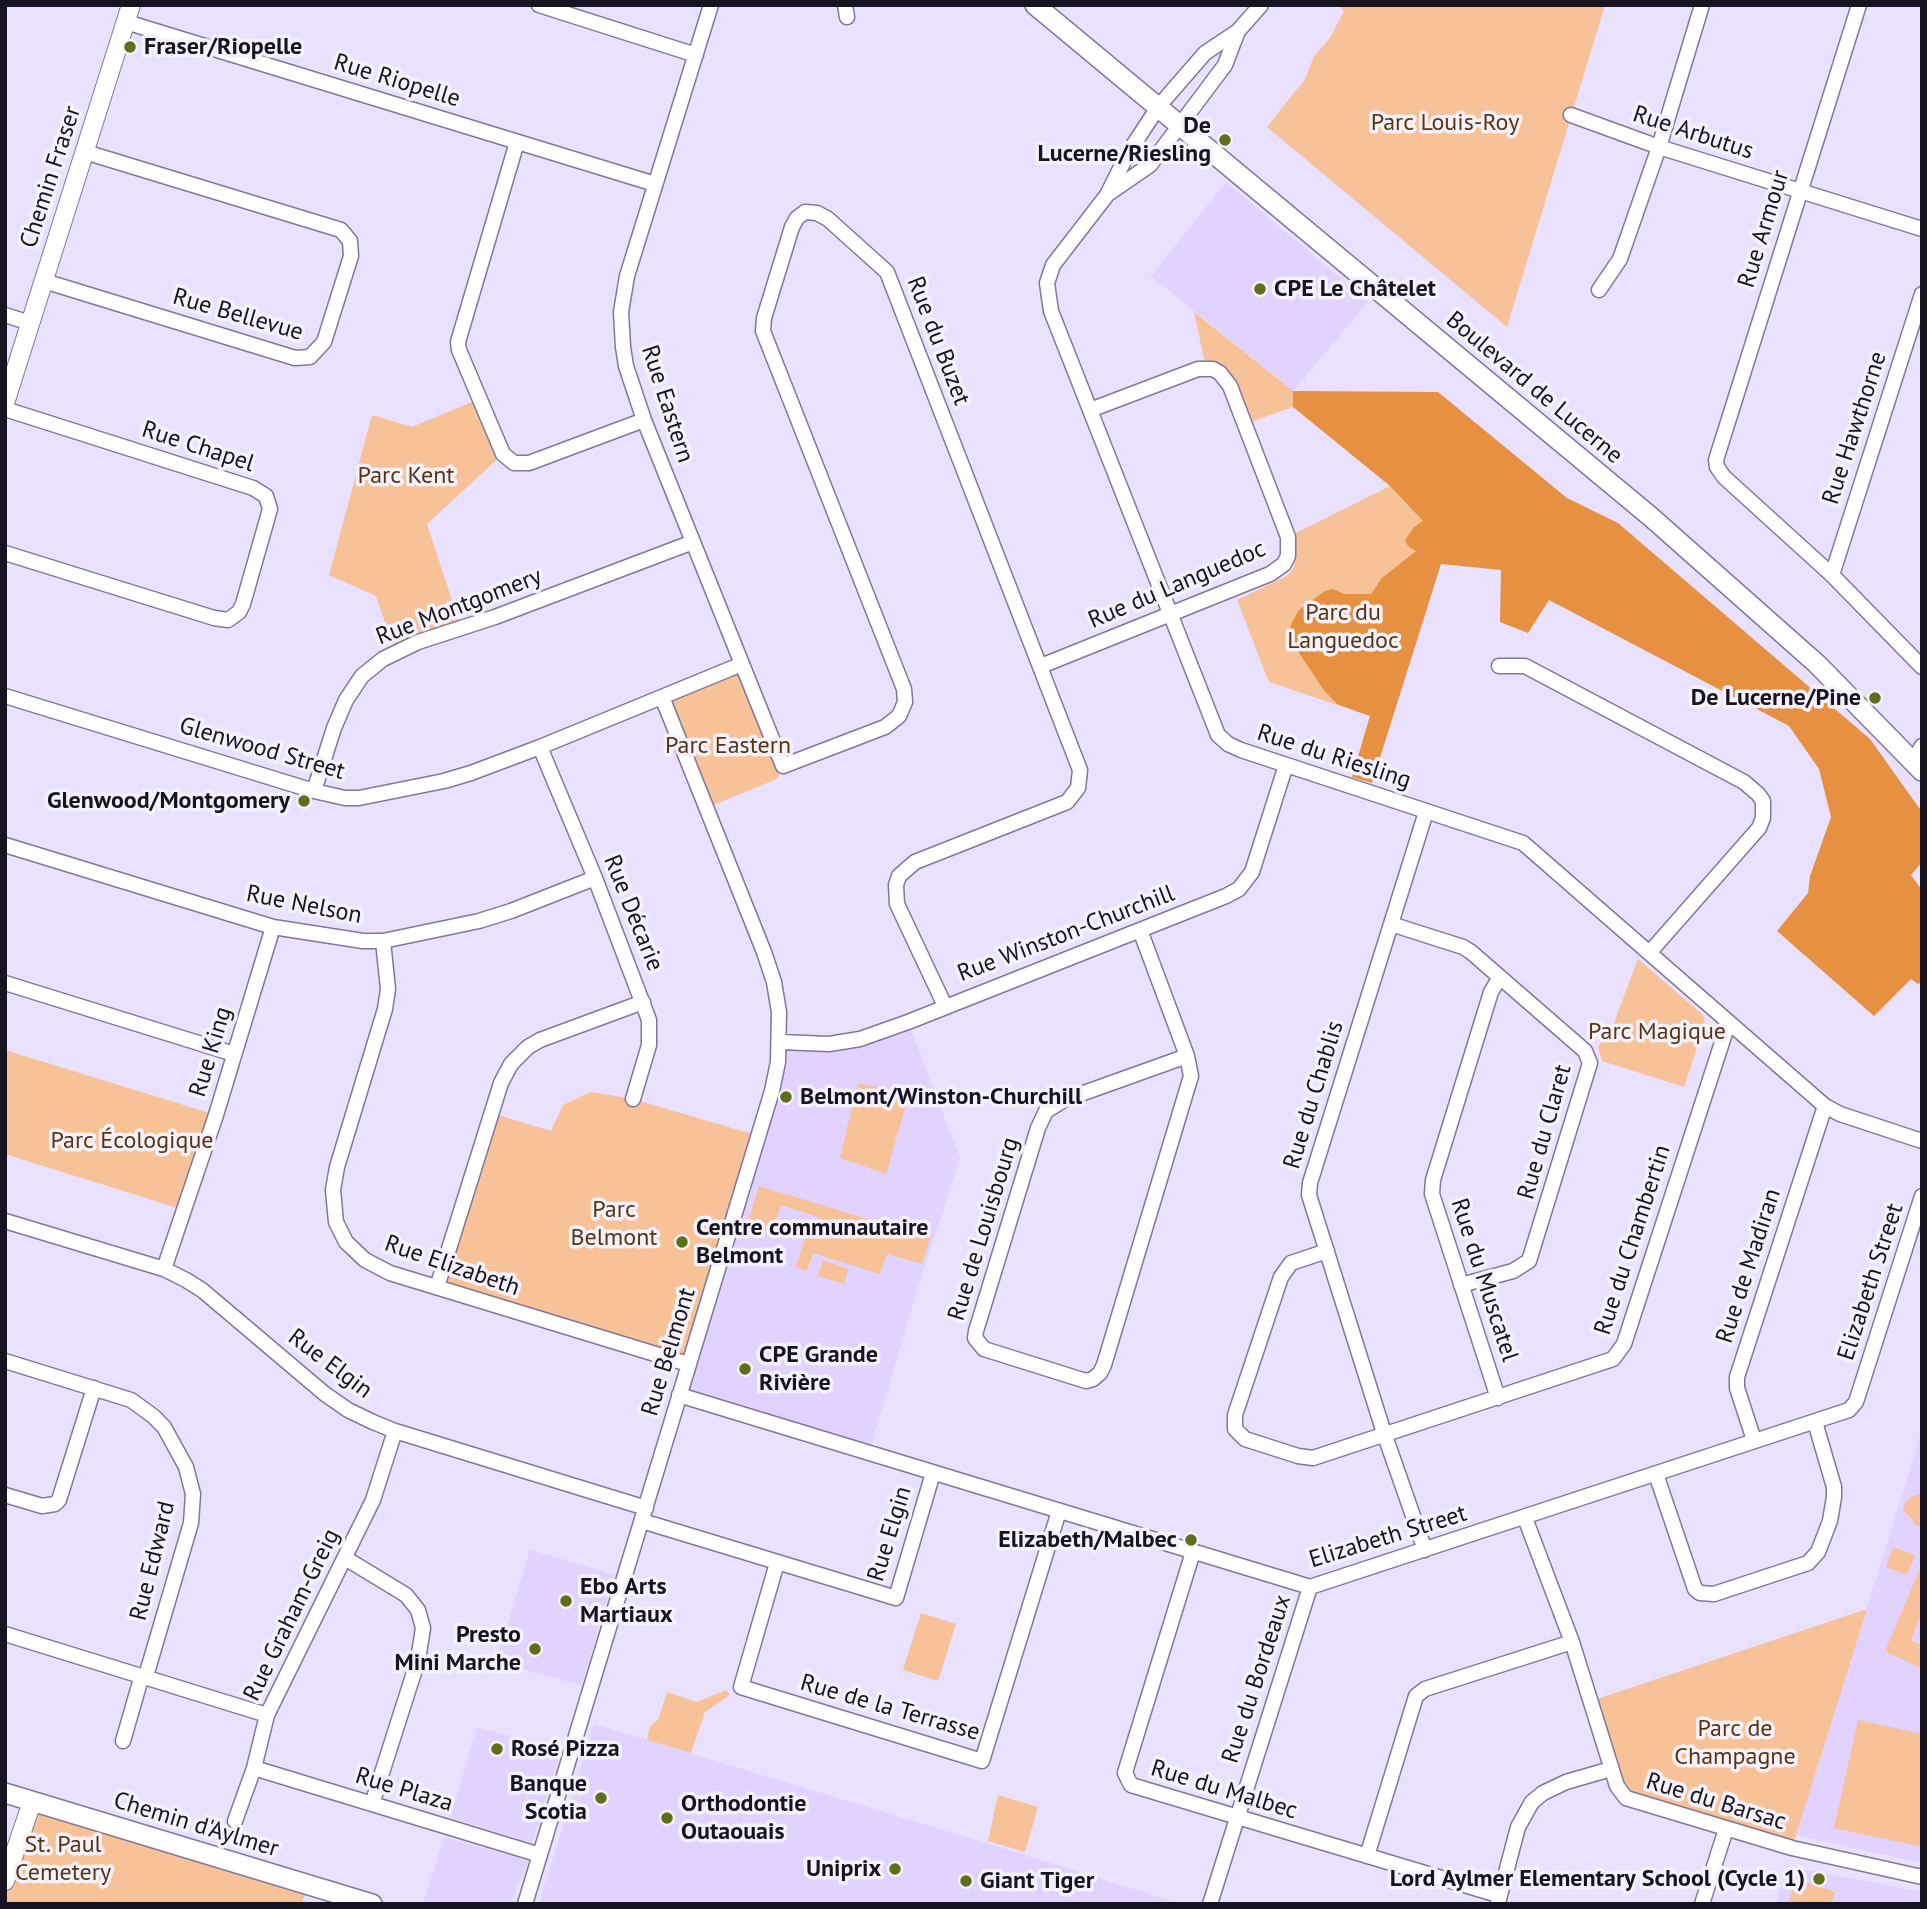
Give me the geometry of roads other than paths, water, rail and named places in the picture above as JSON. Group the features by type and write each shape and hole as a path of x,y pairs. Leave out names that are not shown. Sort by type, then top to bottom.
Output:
{"main road":[{"name":"Boulevard de Lucerne","path":"1035,5 1651,517 1817,664 1919,760"},
{"name":"Chemin d'Aylmer","path":"5,1793 372,1904"}],"street":[{"path":"539,5 561,8 696,55"},
{"name":"Rue Eastern","path":"711,5 627,276 621,312 626,366 644,419 783,766"},
{"path":"1238,31 1261,5"},
{"path":"1599,290 1620,259 1659,147 1702,5"},
{"name":"Rue Armour","path":"1832,575 1724,477 1717,467 1717,453 1859,5"},
{"name":"Rue Riopelle","path":"129,13 517,142 655,184"},
{"name":"Chemin Fraser","path":"5,403 129,13"},
{"name":"Rue du Riesling","path":"1238,31 1205,53 1159,106 1128,153 1107,195 1054,264 1048,283 1051,311 1218,735 1241,751 1523,843 1825,1106 1840,1114 1922,1141"},
{"name":"Rue du Riesling","path":"1107,195 1150,165 1179,123 1226,65 1238,31"},
{"name":"Rue Arbutus","path":"1571,115 1659,147 1922,229"},
{"path":"517,142 458,342 503,454 514,463 529,463 644,419"},
{"name":"Rue Bellevue","path":"44,281 295,358 310,358 324,342 351,256 350,241 341,230 85,152"},
{"name":"Rue du Buzet","path":"783,766 885,727 899,716 905,702 904,689 764,331 764,318 792,227 797,218 805,212 817,213 828,219 887,272 1080,770 1081,779 1074,795 1059,806 915,862 906,868 896,885 897,904 945,1006"},
{"name":"Rue Hawthorne","path":"1832,575 1922,294"},
{"path":"5,315 30,323"},
{"name":"Rue du Languedoc","path":"1041,666 1270,574 1284,564 1288,556 1288,537 1230,386 1220,373 1213,369 1198,369 1090,410"},
{"name":"Rue Chapel","path":"5,410 253,488 265,496 270,509 243,604 239,612 228,620 5,554"},
{"name":"Rue Montgomery","path":"314,791 345,700 362,676 383,659 418,642 495,617 693,542"},
{"path":"1832,575 1922,667"},
{"name":"Glenwood Street","path":"5,696 314,791 345,798 373,796 444,781 540,747 741,664"},
{"path":"1499,666 1525,666 1744,782 1763,801 1763,818 1759,828 1650,952"},
{"name":"Rue Belmont","path":"525,1904 772,1091 780,1042 776,997 764,952 662,697"},
{"name":"Rue Décarie","path":"540,747 643,1002 650,1036 633,1100"},
{"name":"Rue Winston-Churchill","path":"780,1042 844,1043 908,1022 1226,896 1247,881 1252,872 1286,765"},
{"name":"Rue du Chablis","path":"1425,1550 1384,1433 1309,1195 1310,1183 1426,812"},
{"name":"Rue Nelson","path":"5,845 273,927 339,938 383,940 479,921 595,878"},
{"name":"Rue du Claret","path":"1391,924 1463,947 1589,1057 1590,1069 1529,1261 1513,1271 1461,1285"},
{"name":"Rue King","path":"164,1269 273,927"},
{"name":"Rue de Louisbourg","path":"1140,930 1187,1056 1191,1076 1100,1373 1086,1381 984,1349 975,1338 976,1331 1038,1128 1046,1111 1063,1100 1187,1056"},
{"name":"Rue Elizabeth","path":"383,940 388,989 385,1009 334,1178 334,1212 346,1242 365,1260 390,1273 688,1364"},
{"name":"Rue du Muscatel","path":"1498,1398 1435,1207 1433,1180 1491,992 1500,977"},
{"path":"5,983 234,1054"},
{"path":"437,1287 500,1083 511,1064 528,1046 540,1040 643,1002"},
{"name":"Rue du Chambertin","path":"1327,1251 1301,1258 1285,1269 1235,1415 1235,1429 1245,1439 1306,1458 1314,1458 1607,1362 1620,1352 1728,1024"},
{"name":"Rue de Madiran","path":"1754,1440 1737,1388 1737,1377 1825,1106"},
{"name":"Elizabeth Street","path":"679,1395 1310,1587 1849,1410 1856,1402 1922,1196"},
{"name":"Rue Elgin","path":"5,1221 164,1269 202,1290 304,1377 348,1410 395,1431 644,1514 777,1563 896,1598 933,1473"},
{"name":"Rue Edward","path":"5,1361 131,1400 164,1427 180,1452 194,1494 191,1523 123,1741"},
{"path":"5,1495 42,1506 54,1504 59,1500 94,1388"},
{"path":"1656,1474 1695,1589 1700,1593 1714,1594 1808,1563 1818,1552 1830,1521 1834,1487 1815,1422"},
{"name":"Rue Graham-Greig","path":"234,1821 254,1768 267,1715 373,1500 395,1431"},
{"name":"Rue de la Terrasse","path":"777,1563 741,1687 982,1761 1059,1511"},
{"name":"Rue du Barsac","path":"1525,1518 1572,1642 1617,1786 1626,1798 1793,1848 1922,1877"},
{"name":"Rue du Malbec","path":"1193,1552 1125,1773 1127,1780 1138,1788 1367,1856 1498,1900"},
{"path":"345,1558 406,1595 418,1610 423,1628 421,1650 372,1804"},
{"name":"Rue du Bordeaux","path":"1210,1904 1310,1587"},
{"path":"6,1637 144,1676 267,1715"},
{"path":"1367,1856 1416,1696 1425,1689 1572,1642"},
{"name":"Rue Plaza","path":"254,1768 540,1855"},
{"path":"1498,1900 1518,1827 1532,1802 1543,1793 1566,1782 1611,1769"},
{"path":"5,1881 32,1801"},
{"path":"1702,1904 1726,1829"}],"place":[{"name":"Fraser/Riopelle","path":"130,47"},
{"name":"De Lucerne/Riesling","path":"1225,140"},
{"name":"CPE Le Châtelet","path":"1260,289"},
{"name":"De Lucerne/Pine","path":"1875,698"},
{"name":"Glenwood/Montgomery","path":"304,801"},
{"name":"Belmont/Winston-Churchill","path":"786,1097"},
{"name":"Centre communautaire Belmont","path":"682,1242"},
{"name":"CPE Grande Rivière","path":"745,1369"},
{"name":"Elizabeth/Malbec","path":"1191,1540"},
{"name":"Ebo Arts Martiaux","path":"566,1601"},
{"name":"Presto Mini Marche","path":"535,1649"},
{"name":"Rosé Pizza","path":"497,1749"},
{"name":"Banque Scotia","path":"601,1798"},
{"name":"Orthodontie Outaouais","path":"667,1818"},
{"name":"Uniprix","path":"895,1869"},
{"name":"Lord Aylmer Elementary School (Cycle 1)","path":"1819,1879"},
{"name":"Giant Tiger","path":"966,1881"}],"park label":[{"name":"Parc Louis-Roy","path":"1445,123"},
{"name":"Parc Kent","path":"406,476"},
{"name":"Parc du Languedoc","path":"1343,627"},
{"name":"Parc Eastern","path":"728,746"},
{"name":"Parc Magique","path":"1657,1032"},
{"name":"Parc Écologique","path":"132,1141"},
{"name":"Parc Belmont","path":"614,1224"},
{"name":"Parc de Champagne","path":"1735,1743"},
{"name":"St. Paul Cemetery","path":"63,1859"}]}
